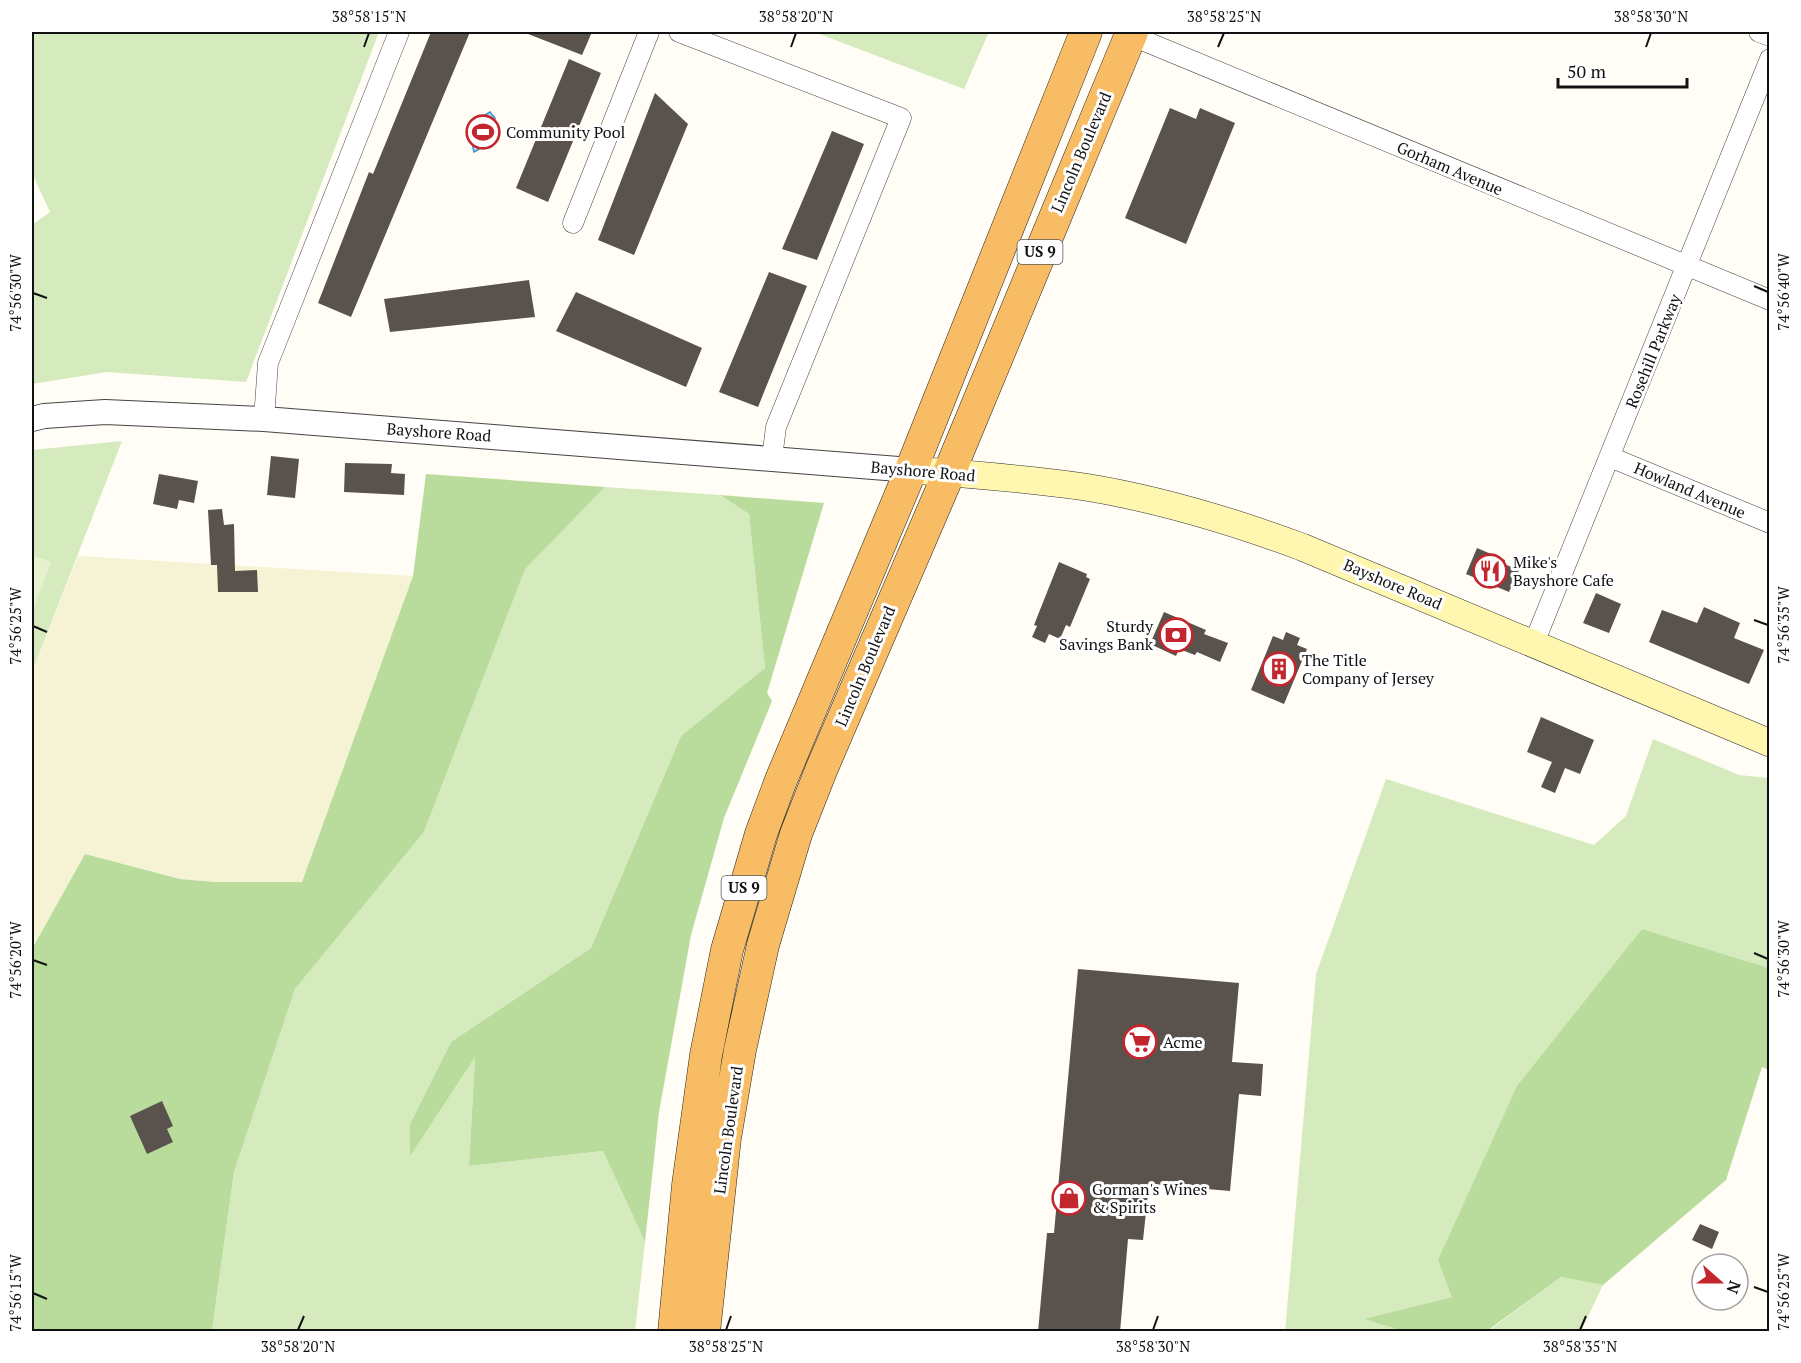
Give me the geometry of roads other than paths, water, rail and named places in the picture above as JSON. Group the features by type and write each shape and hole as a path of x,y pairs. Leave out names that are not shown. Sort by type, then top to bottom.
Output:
{"highway":[{"name":"Lincoln Boulevard","path":"674,1332 688,1185 706,1055 727,950 761,834 781,780 912,470 1086,32"},
{"name":"Lincoln Boulevard","path":"704,1332 712,1243 731,1100 750,1001 776,896 796,834 822,768 949,473 1131,33"}],"main road":[{"name":"Bayshore Road","path":"912,470 1085,487 1206,515 1302,547 1770,743"}],"street":[{"path":"264,419 268,363 399,32"},
{"path":"573,223 649,32"},
{"path":"679,32 901,118 776,427 772,458"},
{"path":"1759,32 1770,36"},
{"name":"Gorham Avenue","path":"1131,33 1770,300"},
{"name":"Rosehill Parkway","path":"1534,643 1770,59"},
{"name":"Bayshore Road","path":"32,419 44,416 115,412 264,419 912,470"},
{"name":"Howland Avenue","path":"1610,457 1770,523"}],"water":[{"name":"Community Pool","path":"490,112 495,118 492,134 484,146 474,152 472,140 474,129 480,119"}],"place":[{"name":"Community Pool","path":"483,132"},
{"name":"Mike's Bayshore Cafe","path":"1490,571"},
{"name":"Sturdy Savings Bank","path":"1176,635"},
{"name":"The Title Company of Jersey","path":"1279,669"},
{"name":"Acme","path":"1140,1042"},
{"name":"Gorman's Wines & Spirits","path":"1069,1198"}]}
